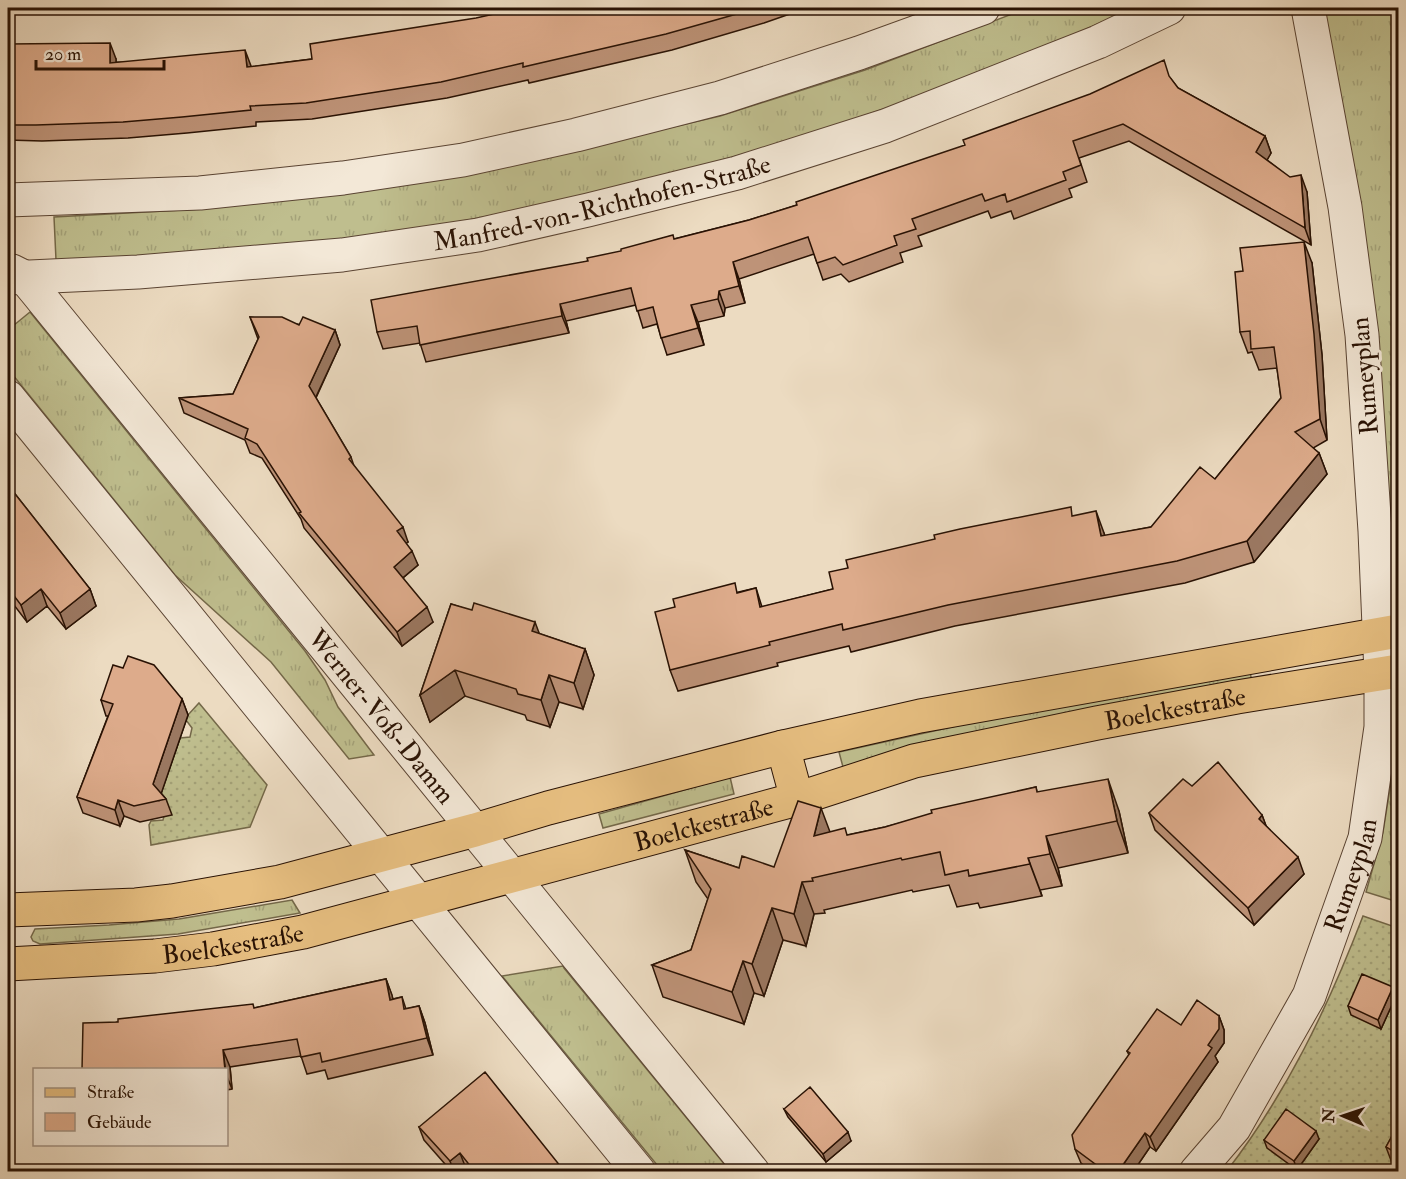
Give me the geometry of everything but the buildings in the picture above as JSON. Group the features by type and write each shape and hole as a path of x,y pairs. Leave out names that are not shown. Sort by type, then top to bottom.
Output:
{"main road":[{"name":"Boelckestraße","path":"8,910 136,905 280,882 381,856 548,808 783,747 920,716 1389,633"},
{"name":"Boelckestraße","path":"8,964 119,959 213,949 303,932 796,799 914,761 1120,718 1390,673"},
{"path":"783,747 796,799"}],"street":[{"path":"8,200 200,193 343,178 463,160 576,135 720,98 859,53 983,8"},
{"name":"Manfred-von-Richthofen-Straße","path":"13,274 138,273 342,255 478,235 588,210 737,173 885,126 1098,42 1169,8"},
{"name":"Rumeyplan","path":"1196,1172 1234,1128 1310,996 1365,838 1390,673 1389,633 1374,520 1362,335 1346,207 1308,8"},
{"name":"Werner-Voß-Damm","path":"13,274 475,830 753,1172"},
{"path":"8,397 639,1172"}],"green space":[{"path":"1028,8 1134,8 943,87 845,122 646,181 545,205 341,240 198,253 56,260 54,217 201,209 466,175 720,116 865,70"},
{"path":"1321,8 1398,8 1398,565 1391,566"},
{"path":"30,312 305,651 325,680 338,707 374,755 349,759 271,662 175,575 8,369 8,330"},
{"path":"1249,667 1252,682 843,767 839,752 997,717"},
{"path":"199,703 267,785 250,827 151,845 149,825 151,821 163,820 166,808 159,800 180,738 190,737 192,728 186,720 187,716"},
{"path":"1394,763 1398,763 1398,902 1366,892 1383,832"},
{"path":"730,777 734,794 603,828 599,814"},
{"path":"292,900 300,913 178,934 40,944 33,941 31,937 35,929 179,919"},
{"path":"1363,916 1398,928 1398,1171 1226,1172 1268,1112 1304,1049 1335,984"},
{"path":"563,966 730,1171 662,1171 502,976"}]}
